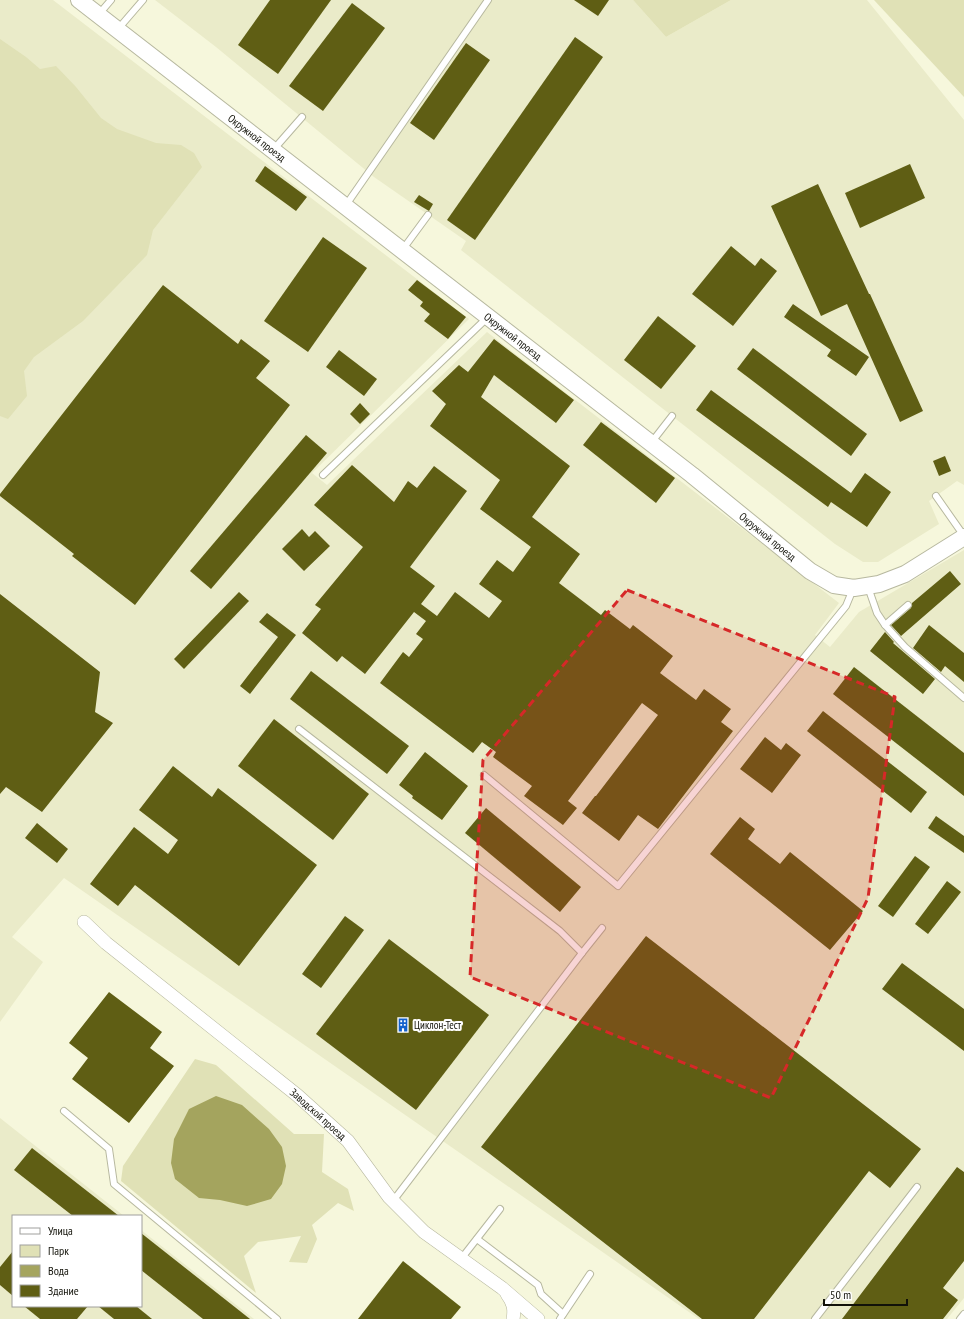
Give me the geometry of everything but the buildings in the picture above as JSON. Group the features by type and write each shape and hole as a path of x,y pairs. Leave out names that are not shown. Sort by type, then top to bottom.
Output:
{"street":[{"name":"Окружной проезд","path":"79,0 651,443 810,571 834,585 860,587 879,584 905,574 964,537"},
{"name":"Заводской проезд","path":"84,922 106,943 303,1100 348,1141 393,1201 424,1232 502,1288 538,1319"},
{"path":"502,1288 512,1301 514,1312 513,1319"}],"lane":[{"path":"98,15 111,0"},
{"path":"118,30 143,0"},
{"path":"345,206 488,0"},
{"path":"273,150 302,118"},
{"path":"402,250 428,215"},
{"path":"323,475 488,317"},
{"path":"651,443 672,416"},
{"path":"936,496 964,537"},
{"path":"484,775 618,886 860,587 885,625 905,647 964,698"},
{"path":"885,625 908,605"},
{"path":"299,728 560,931 582,953"},
{"path":"393,1201 602,928"},
{"path":"64,1111 109,1150 114,1184 277,1319"},
{"path":"815,1319 917,1187"},
{"path":"462,1259 500,1209"},
{"path":"477,1239 538,1285 541,1294 562,1316 590,1274"},
{"path":"960,1319 964,1314"}],"highlighted area":[{"path":"627,590 895,697 868,898 771,1098 470,977 483,760"}],"shaded area":[{"path":"0,0 53,0 469,319 312,473 327,485 487,332 839,603 815,635 830,647 859,612 964,550 964,1298 947,1319 699,1319 64,878 12,937 43,962 0,1022"},
{"path":"155,0 633,0 666,37 731,0 867,0 964,120 964,485 957,481 929,501 939,524 878,562 863,562 835,544 461,250 466,241 374,177 216,47"},
{"path":"0,1118 123,1215 12,1215 12,1307 142,1307 142,1231 254,1319 0,1319"}],"green space":[{"path":"633,0 731,0 666,37"},
{"path":"874,0 964,0 964,97"},
{"path":"0,39 40,69 56,66 76,87 101,118 117,129 156,143 181,145 194,153 202,167 153,230 147,255 83,321 34,357 24,371 27,396 8,419 0,416"},
{"path":"195,1059 216,1065 294,1134 324,1134 322,1172 348,1189 354,1211 338,1203 312,1225 317,1239 307,1263 289,1262 301,1236 258,1242 244,1256 256,1293 121,1181 123,1166"}],"water":[{"path":"216,1096 242,1105 269,1129 282,1147 286,1166 282,1184 271,1199 247,1206 220,1200 199,1198 175,1179 171,1163 174,1139 189,1109"}],"place":[{"name":"Циклон-Тест","path":"403,1025"}]}
